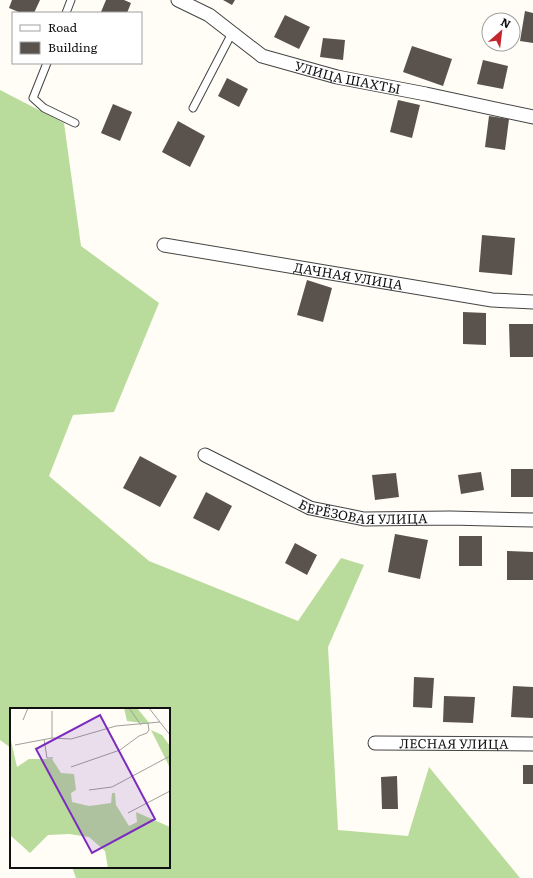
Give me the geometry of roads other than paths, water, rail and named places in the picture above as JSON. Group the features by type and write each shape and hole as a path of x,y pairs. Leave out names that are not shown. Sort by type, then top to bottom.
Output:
{"street":[{"name":"УЛИЦА ШАХТЫ","path":"178,0 209,15 262,56 336,78 441,97 533,117"},
{"name":"ДАЧНАЯ УЛИЦА","path":"164,245 492,300 533,302"},
{"name":"БЕРЁЗОВАЯ УЛИЦА","path":"205,455 310,508 364,519 450,518 533,520"},
{"name":"ЛЕСНАЯ УЛИЦА","path":"375,743 533,744"}],"lane":[{"path":"66,12 71,0"},
{"path":"193,108 232,33"},
{"path":"47,64 34,98 44,108 75,123"}]}
